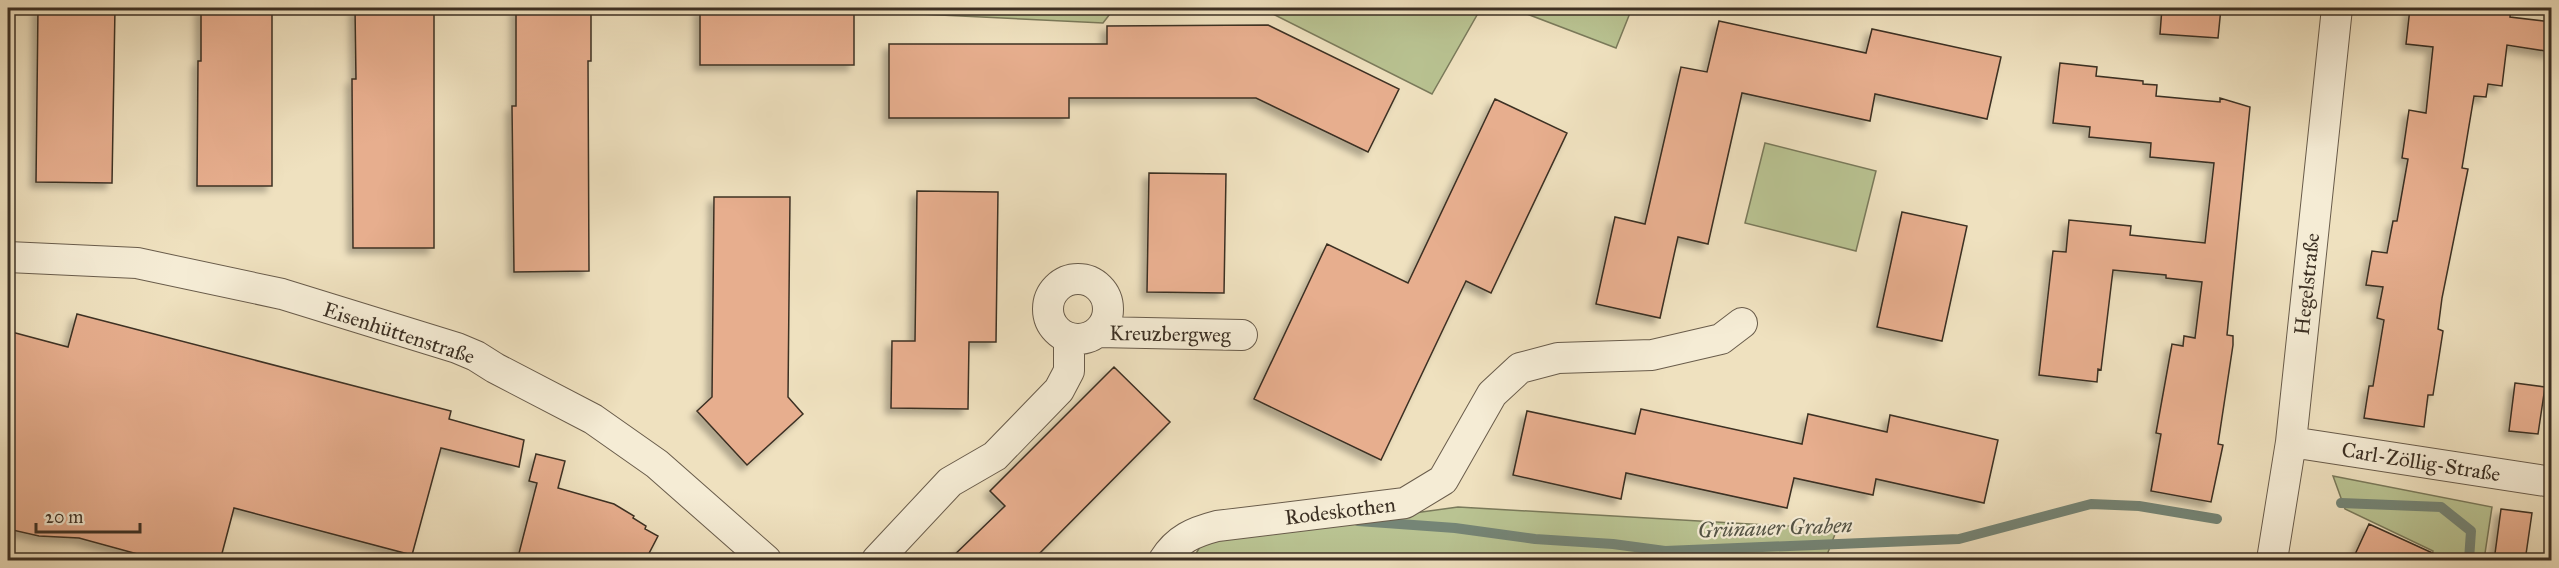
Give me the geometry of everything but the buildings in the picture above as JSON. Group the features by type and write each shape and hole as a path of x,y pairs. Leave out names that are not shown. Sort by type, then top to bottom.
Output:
{"street":[{"name":"Hegelstraße","path":"2272,561 2291,442 2337,8"},
{"name":"Eisenhüttenstraße","path":"8,257 137,263 282,294 457,348 543,392 611,432 657,464 766,561"},
{"path":"1072,279 1090,281 1104,293 1108,302 1107,320 1098,332 1082,339 1069,338 1057,331 1049,318 1048,303 1052,293 1060,285 1072,279"},
{"name":"Rodeskothen","path":"1164,561 1172,549 1192,533 1217,526 1406,503 1443,480 1492,394 1520,368 1558,358 1652,355 1721,339 1742,323"},
{"name":"Kreuzbergweg","path":"1098,332 1242,335"},
{"path":"877,561 950,482 995,456 1059,390 1069,371 1069,338"},
{"name":"Carl-Zöllig-Straße","path":"2291,442 2552,482"}],"green space":[{"path":"889,8 1481,8 1432,94 1273,14 1113,10 1103,23 898,13"},
{"path":"1530,8 1632,8 1616,48 1527,14"},
{"path":"1765,143 1876,171 1856,251 1745,223"},
{"path":"2333,476 2492,507 2484,560 2431,560 2433,551 2345,509"},
{"path":"1458,507 1837,529 1825,560 1192,560 1203,542"}],"waterway":[{"name":"Grünauer Graben","path":"2341,503 2441,507 2471,531 2469,560"},
{"name":"Grünauer Graben","path":"1358,521 1455,528 1535,539 1613,544 1665,551 1959,539 2091,504 2139,506 2217,519"}]}
